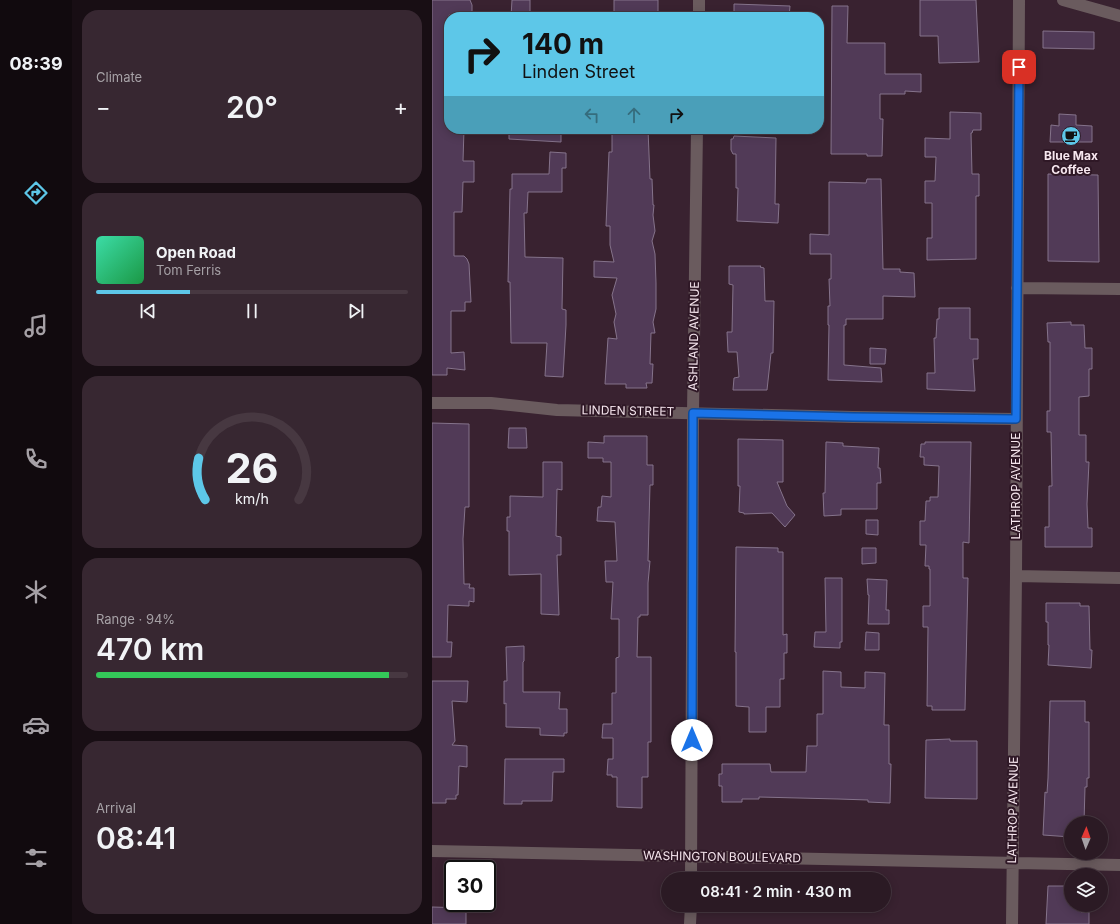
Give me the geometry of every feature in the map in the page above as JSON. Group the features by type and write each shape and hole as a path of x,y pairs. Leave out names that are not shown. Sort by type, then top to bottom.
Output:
{"street":[{"path":"699,0 699,12"},
{"name":"LATHROP AVENUE","path":"1012,924 1016,576 1019,0"},
{"path":"1063,0 1120,16"},
{"name":"ASHLAND AVENUE","path":"691,872 693,413 697,134"},
{"path":"1017,288 1120,289"},
{"name":"LINDEN STREET","path":"432,403 491,403 556,410 1016,419"},
{"path":"1016,576 1120,578"},
{"name":"WASHINGTON BOULEVARD","path":"432,851 1120,865"},
{"path":"690,924 691,912"}],"building":[{"path":"432,0 470,0 472,12 444,12 444,134 464,134 463,161 474,161 474,182 463,182 462,212 454,212 454,256 464,256 469,264 471,302 465,302 465,311 451,311 451,353 464,352 465,370 447,368 447,375 432,375"},
{"path":"512,0 530,0 530,12 511,12"},
{"path":"614,0 658,0 658,12 614,12"},
{"path":"920,0 976,0 979,62 939,63 938,36 920,36"},
{"path":"734,4 790,6 789,12 734,12"},
{"path":"832,6 848,6 847,43 885,43 885,74 921,74 921,92 905,91 905,94 880,94 880,119 883,119 882,156 867,156 867,154 831,154"},
{"path":"1043,31 1094,32 1094,49 1043,48"},
{"path":"950,112 981,113 981,130 973,130 971,133 972,174 979,174 979,196 976,196 976,259 927,260 927,238 932,238 932,203 925,203 925,181 935,181 936,157 925,157 925,138 950,139"},
{"path":"1059,114 1076,115 1076,125 1092,126 1092,142 1050,142 1051,125 1059,126"},
{"path":"509,134 561,134 561,142 509,139"},
{"path":"612,134 648,134 650,179 652,179 654,205 653,215 655,231 652,241 655,254 656,309 653,322 655,333 651,333 650,364 653,364 652,383 646,383 647,388 626,388 626,384 605,384 608,338 617,339 614,322 616,314 612,295 617,278 594,277 594,261 614,262 610,245 610,226 606,226 609,152 612,152"},
{"path":"734,136 776,138 775,204 779,204 778,223 737,221 738,188 736,188 736,154 733,154 731,150 731,139 733,139"},
{"path":"550,152 566,153 566,168 562,168 562,192 528,192 527,213 524,213 525,257 563,258 562,309 566,310 566,325 563,377 545,376 547,343 511,343 510,282 508,282 510,189 512,189 512,174 549,174"},
{"path":"1048,174 1098,175 1099,262 1048,261"},
{"path":"867,179 881,179 883,269 900,269 900,272 914,273 915,297 883,296 883,319 846,319 846,325 844,325 844,365 881,368 882,382 828,380 828,306 830,306 829,279 831,279 831,254 810,254 810,234 829,235 829,182 866,183"},
{"path":"729,266 761,266 760,267 764,268 765,301 774,301 773,353 771,353 767,390 733,390 734,378 739,377 737,352 728,352 727,332 732,332 733,285 729,284"},
{"path":"939,308 970,308 970,339 978,339 978,359 973,359 975,391 927,389 927,373 935,373 934,338 936,338"},
{"path":"1071,322 1071,325 1084,325 1085,348 1092,348 1092,369 1089,369 1089,396 1079,397 1079,435 1086,435 1086,462 1089,462 1087,504 1088,528 1092,528 1092,547 1045,547 1045,527 1049,527 1049,486 1052,486 1051,432 1047,432 1047,411 1050,411 1050,342 1048,342 1047,323"},
{"path":"870,348 886,349 885,364 870,364"},
{"path":"432,423 469,424 469,507 465,507 463,539 464,584 470,584 469,588 474,588 474,602 469,601 469,606 448,605 447,642 452,642 451,657 432,657"},
{"path":"509,428 526,428 527,448 508,448"},
{"path":"604,436 647,436 647,465 653,465 653,485 650,485 648,615 640,615 640,617 638,617 637,657 651,657 651,742 648,742 648,777 642,777 642,808 617,807 617,777 607,775 608,759 613,759 613,738 602,738 603,724 612,724 612,693 616,693 616,658 619,657 619,619 611,619 613,582 606,582 605,561 617,561 615,522 597,521 598,507 601,507 602,496 611,497 611,462 603,462 603,458 588,458 588,442 604,443"},
{"path":"738,439 783,440 783,482 777,482 787,506 795,515 785,527 772,513 744,514 739,512 740,486 738,486"},
{"path":"826,442 843,443 843,446 879,448 878,468 880,468 881,483 877,483 877,509 841,509 841,515 824,516 823,493 825,493"},
{"path":"925,442 971,442 969,543 963,542 963,578 968,578 965,710 932,710 932,706 927,706 928,627 923,627 923,606 930,606 930,569 929,566 925,566 926,545 920,545 920,521 925,521 926,501 930,501 930,497 938,497 939,466 924,465 924,457 920,457 921,444 925,444"},
{"path":"543,462 562,462 562,490 557,489 556,536 561,537 561,555 557,555 559,615 541,614 541,574 509,575 509,531 507,531 507,517 510,517 510,496 543,497"},
{"path":"866,520 878,520 878,535 866,534"},
{"path":"736,547 778,548 778,552 783,552 783,635 787,634 787,653 784,653 784,679 780,679 780,707 766,707 766,732 749,732 749,707 736,706"},
{"path":"862,548 876,548 876,563 862,564"},
{"path":"825,578 842,578 842,642 840,642 840,648 814,647 815,632 826,632"},
{"path":"867,579 887,580 886,610 889,610 889,624 868,624 869,595"},
{"path":"1046,603 1080,603 1080,606 1089,606 1090,650 1092,650 1091,668 1048,665 1049,645 1048,622 1046,622"},
{"path":"866,632 879,633 879,650 865,650"},
{"path":"524,646 523,692 560,692 559,709 567,709 567,733 564,733 564,736 540,735 540,728 506,727 504,681 507,681 506,647"},
{"path":"823,671 841,672 841,687 865,688 865,672 885,673 884,725 889,725 889,764 891,764 890,803 868,802 868,800 759,797 759,799 742,799 742,802 722,802 722,786 719,786 719,774 722,774 722,764 770,764 771,772 806,772 807,746 817,746 817,714 823,714"},
{"path":"432,681 468,681 467,702 452,701 455,741 452,745 467,746 467,767 459,766 458,795 456,795 456,799 446,799 446,803 432,803"},
{"path":"1050,701 1085,701 1085,722 1089,722 1089,778 1087,778 1087,787 1085,787 1084,816 1064,816 1064,836 1043,835 1045,792 1047,793"},
{"path":"950,739 950,741 977,741 977,799 925,798 926,740"},
{"path":"505,759 564,759 564,772 553,772 552,801 522,801 522,804 504,804"},
{"path":"1048,886 1064,886 1064,912 1089,912 1089,924 1046,924"},
{"path":"432,907 444,907 444,912 466,912 466,924 432,924"}],"place":[{"name":"Blue Max Coffee","path":"1071,136"}],"route":[{"path":"692,740 693,413 1016,419 1019,67"}]}
